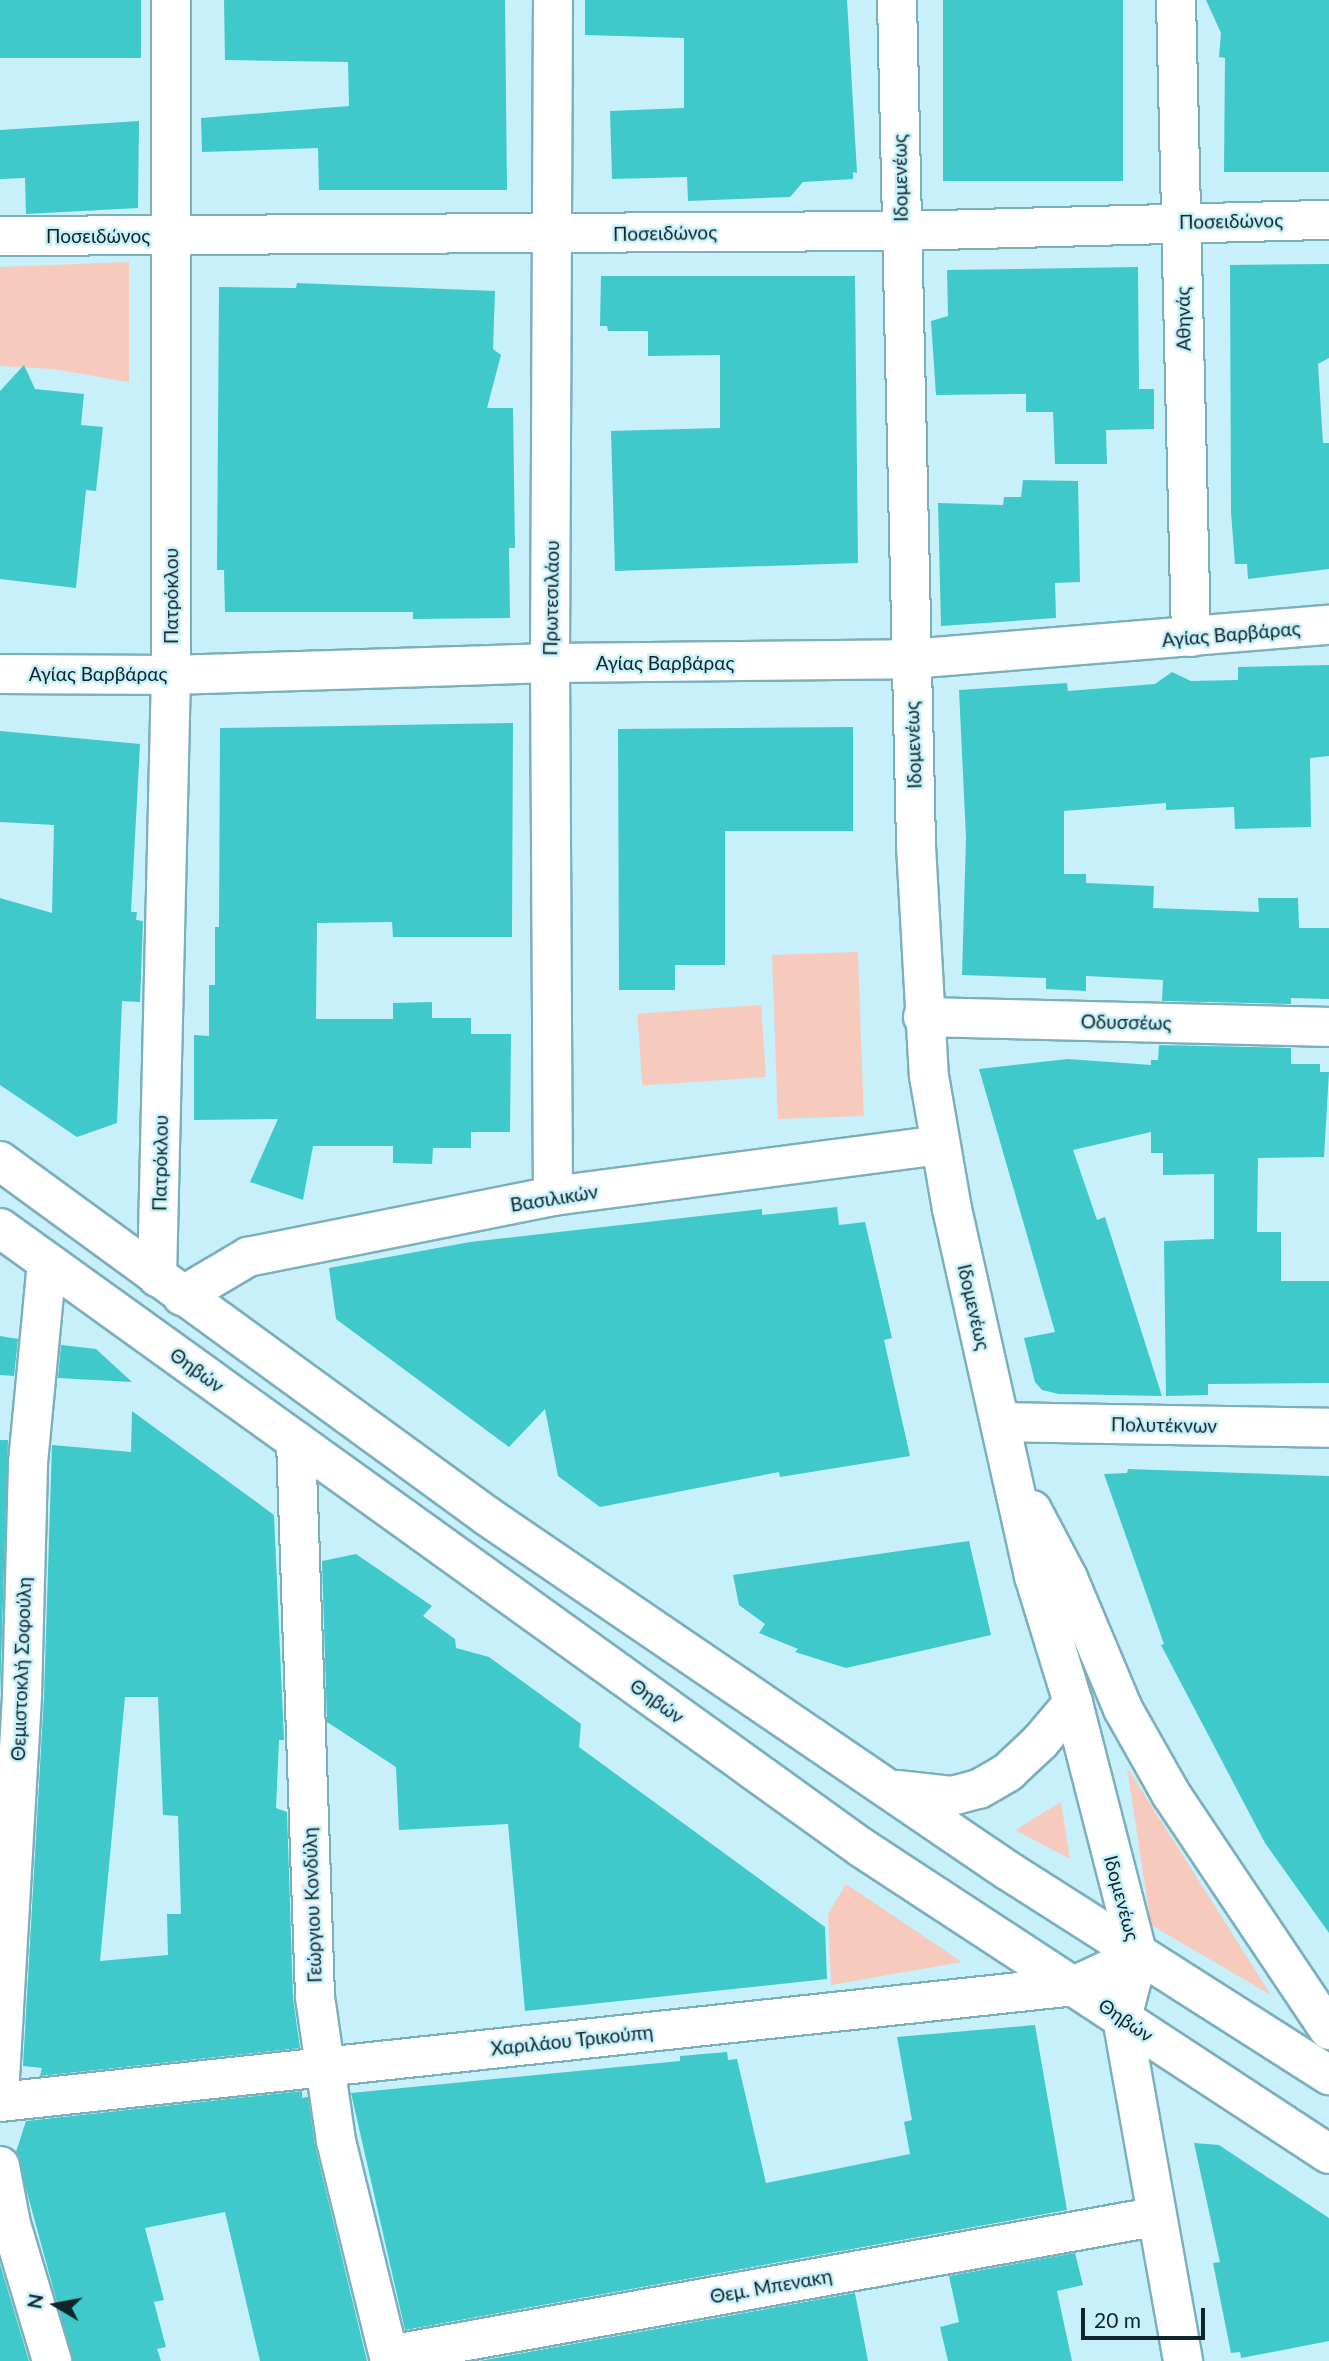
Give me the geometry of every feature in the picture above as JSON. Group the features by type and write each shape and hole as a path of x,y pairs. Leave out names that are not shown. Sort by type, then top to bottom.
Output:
{"street":[{"name":"Πατρόκλου","path":"170,1286 173,236 171,0"},
{"name":"Πρωτεσιλάου","path":"553,0 550,663 553,1196"},
{"name":"Ιδομενέως","path":"897,0 911,659 923,1017 939,1145 1034,1576 1073,1703 1138,1956 1122,2018 1154,2217 1183,2361"},
{"name":"Αθηνάς","path":"1176,0 1191,637"},
{"name":"Ποσειδώνος","path":"0,236 901,231 1329,220"},
{"name":"Αγίας Βαρβάρας","path":"0,674 171,675 550,663 911,659 1329,625"},
{"name":"Οδυσσέως","path":"923,1017 1329,1027"},
{"name":"Βασιλικών","path":"170,1286 248,1256 553,1196 939,1145"},
{"path":"0,1161 488,1516 1138,1956 1329,2076"},
{"name":"Θηβών","path":"0,1228 862,1849 1329,2154"},
{"name":"Θεμιστοκλή Σοφούλη","path":"0,2078 22,1695 28,1463 47,1262"},
{"name":"Πολυτέκνων","path":"1000,1422 1329,1428"},
{"name":"Γεώργιου Κονδύλη","path":"296,1441 315,1997 323,2067 390,2358"},
{"name":"Ιδομενέως","path":"1014,1481 1069,1578 1118,1697 1171,1794 1329,2030"},
{"path":"895,1790 952,1796 979,1789 1008,1772 1040,1742 1073,1703"},
{"name":"Χαριλάου Τρικούπη","path":"0,2102 1074,1986 1138,1956"},
{"path":"0,2166 11,2224 52,2361"},
{"name":"Θεμ. Μπενακη","path":"390,2358 1154,2217"}],"shaded area":[{"path":"129,262 129,382 53,369 0,366 0,267"},
{"path":"858,952 864,1116 778,1119 772,955"},
{"path":"761,1005 766,1077 642,1085 637,1014"},
{"path":"1127,1767 1271,1995 1151,1925"},
{"path":"1061,1802 1070,1859 1015,1830"},
{"path":"846,1884 962,1962 831,1985 828,1914"}],"building":[{"path":"0,0 141,0 141,58 0,58"},
{"path":"224,0 505,0 507,190 319,190 318,148 202,152 201,118 349,106 348,62 225,60"},
{"path":"585,0 847,0 857,173 853,172 853,179 803,182 790,197 688,201 687,177 612,179 610,111 684,108 684,38 585,35"},
{"path":"943,0 1123,0 1123,181 943,181"},
{"path":"1206,0 1329,0 1329,172 1224,172 1225,58 1219,57 1221,33"},
{"path":"139,121 138,208 26,214 25,178 0,179 0,130"},
{"path":"1329,264 1329,358 1318,364 1323,443 1329,443 1329,569 1248,579 1247,564 1235,564 1231,512 1230,265"},
{"path":"1138,267 1139,389 1154,389 1154,429 1106,430 1107,464 1055,464 1053,412 1026,412 1026,394 936,395 931,321 948,316 947,270"},
{"path":"601,276 855,276 858,563 615,571 611,431 720,428 720,355 648,356 648,331 608,331 607,326 600,326"},
{"path":"297,283 495,291 493,349 501,355 487,408 513,408 515,548 509,548 510,618 413,619 413,612 225,612 224,570 217,570 219,287 296,288"},
{"path":"24,365 35,389 84,394 81,425 103,427 96,491 86,490 76,588 0,579 0,391"},
{"path":"1023,480 1078,481 1080,582 1055,583 1056,618 941,626 938,503 1003,505 1004,497 1021,497"},
{"path":"1329,665 1329,756 1310,758 1311,827 1235,829 1234,807 1166,810 1166,803 1064,811 1064,874 1086,874 1086,883 1154,886 1153,908 1259,912 1258,898 1298,898 1299,928 1329,928 1329,999 1291,998 1291,1004 1162,1001 1163,980 1086,976 1086,991 1046,989 1046,978 962,975 966,838 959,690 1067,683 1068,691 1155,684 1172,672 1191,681 1238,680 1238,667"},
{"path":"513,723 512,937 393,937 392,922 317,923 316,1019 393,1019 393,1003 432,1002 432,1018 471,1018 471,1034 511,1034 510,1132 471,1132 471,1148 433,1148 432,1164 393,1163 393,1146 313,1146 303,1200 250,1182 278,1119 194,1120 194,1035 209,1036 209,985 215,985 215,927 219,927 220,728"},
{"path":"853,727 853,831 725,831 725,965 675,965 675,990 619,990 618,729"},
{"path":"0,731 140,744 131,912 137,912 136,920 143,921 140,1002 122,1001 117,1123 77,1137 0,1085 0,898 52,913 54,825 0,822"},
{"path":"1159,1045 1291,1048 1291,1064 1320,1064 1320,1072 1329,1072 1324,1157 1258,1158 1257,1232 1281,1232 1281,1281 1329,1281 1329,1383 1208,1384 1208,1395 1166,1396 1164,1241 1214,1239 1214,1174 1163,1175 1163,1153 1151,1153 1151,1132 1073,1150 1097,1220 1105,1217 1162,1396 1059,1394 1042,1390 1035,1382 1024,1338 1055,1332 979,1069 1068,1059 1151,1065 1151,1060 1158,1060"},
{"path":"837,1207 839,1225 865,1222 892,1338 884,1340 910,1456 780,1477 779,1472 600,1507 558,1476 545,1409 509,1447 336,1319 329,1268 470,1242 762,1209 762,1215"},
{"path":"0,1336 18,1339 14,1376 0,1375"},
{"path":"61,1345 96,1349 132,1382 58,1378"},
{"path":"132,1411 274,1515 284,1740 279,1740 276,1808 287,1812 293,1998 300,2048 40,2076 42,2068 23,2066 44,1696 52,1445 131,1452","holes":["125,1697 158,1697 163,1815 178,1816 181,1914 167,1914 168,1955 100,1961"]},
{"path":"0,1440 8,1440 0,1697"},
{"path":"1128,1469 1329,1476 1329,1933 1265,1843 1161,1645 1164,1644 1104,1474 1127,1473"},
{"path":"969,1541 991,1635 846,1668 795,1652 798,1649 759,1633 765,1624 739,1605 733,1575"},
{"path":"356,1554 432,1606 423,1616 455,1639 456,1648 489,1657 581,1724 579,1747 825,1927 827,1979 525,2011 508,1824 399,1830 396,1767 327,1722 322,1561"},
{"path":"1035,2025 1067,2210 405,2330 351,2093 680,2061 680,2056 727,2052 728,2060 737,2059 766,2183 910,2154 904,2122 912,2120 897,2037"},
{"path":"302,2091 302,2098 308,2097 315,2146 367,2361 260,2361 225,2212 145,2228 164,2300 154,2302 166,2347 157,2349 161,2361 73,2361 16,2152 26,2121"},
{"path":"1194,2143 1219,2145 1329,2218 1329,2341 1241,2358 1240,2352 1231,2353 1213,2263 1220,2262"},
{"path":"1075,2253 1083,2285 1057,2291 1072,2361 948,2361 940,2327 959,2322 949,2276"},
{"path":"0,2264 29,2361 0,2361"},
{"path":"855,2293 868,2361 479,2361"}]}
